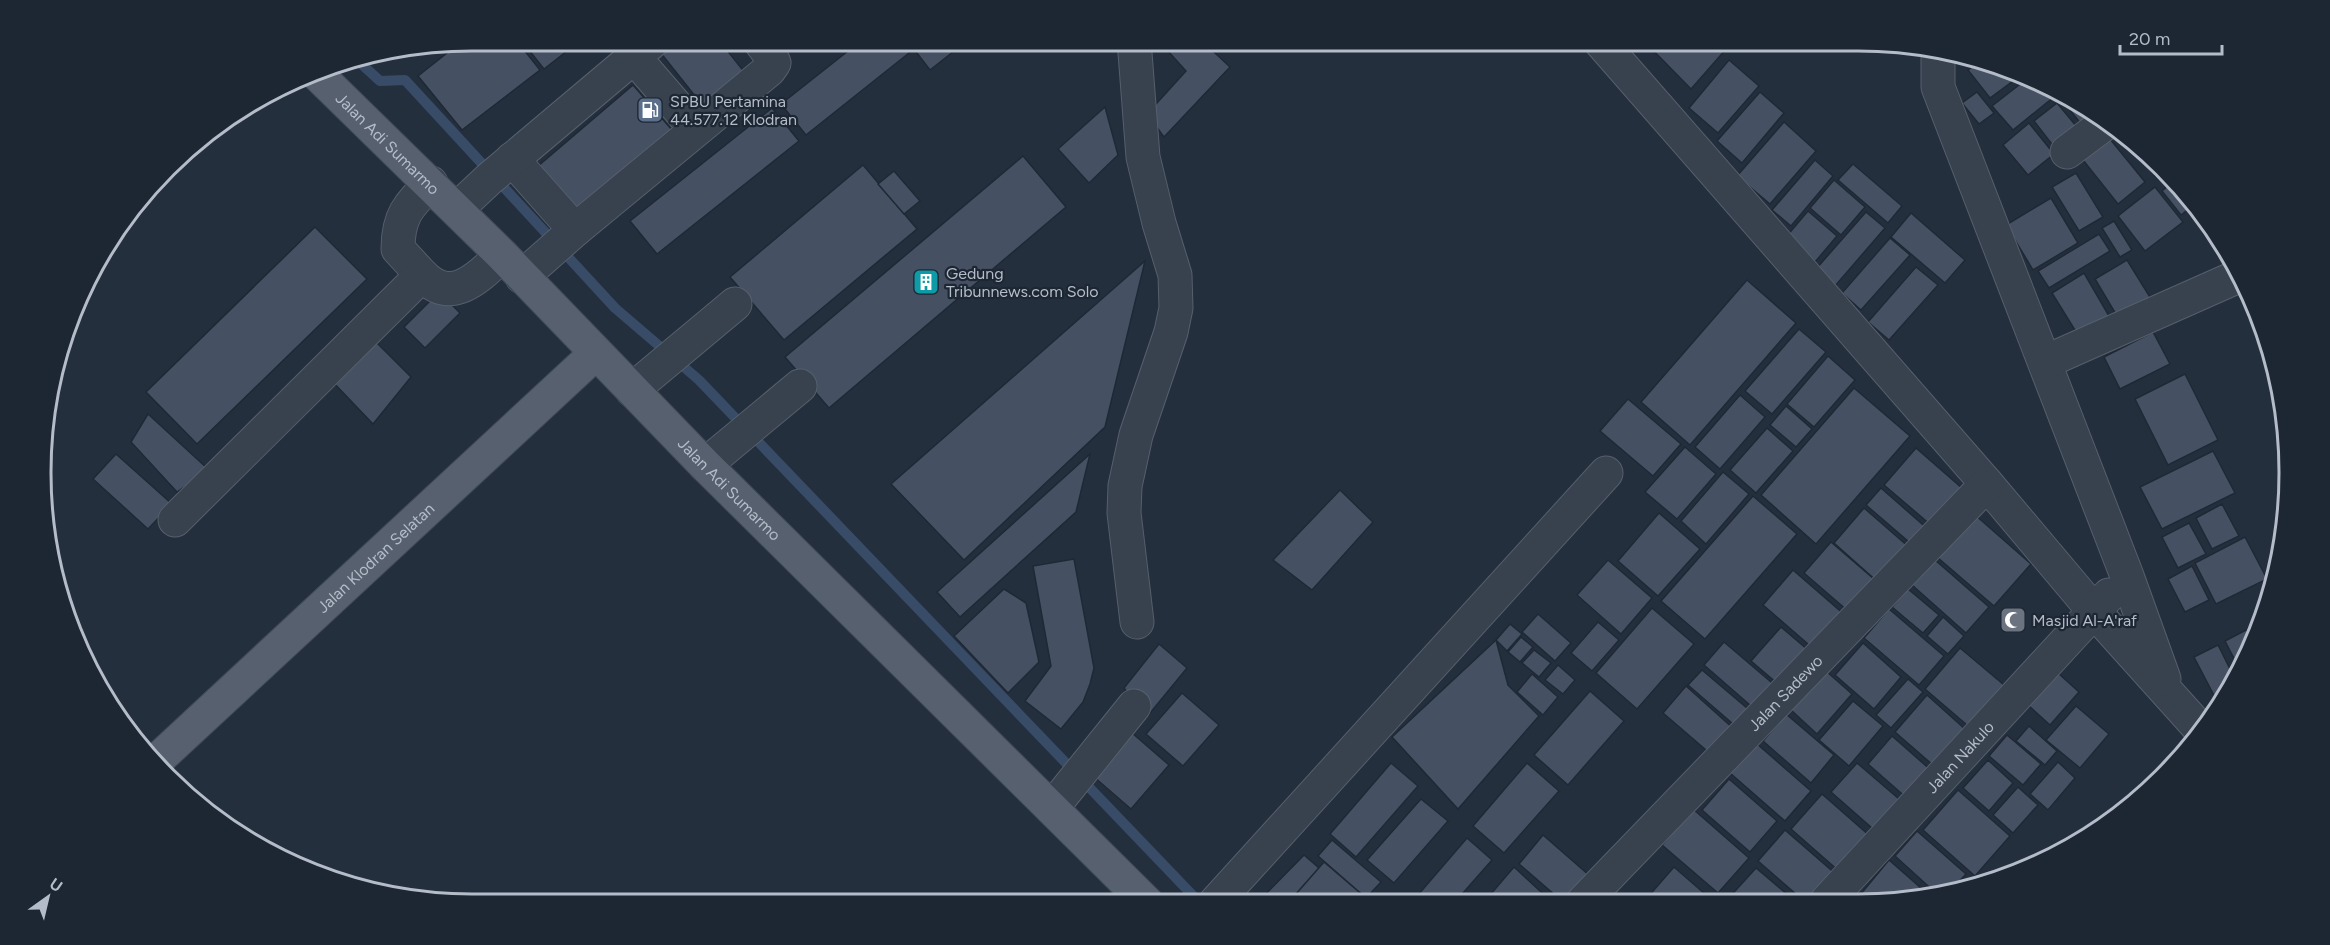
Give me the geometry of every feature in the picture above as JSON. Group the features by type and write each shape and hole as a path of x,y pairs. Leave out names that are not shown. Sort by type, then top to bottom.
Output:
{"main road":[{"name":"Jalan Adi Sumarmo","path":"322,79 457,209 705,465 1067,790 1141,894"},
{"name":"Jalan Klodran Selatan","path":"161,756 596,353"}],"street":[{"path":"457,209 642,51"},
{"path":"645,51 696,129"},
{"path":"430,183 410,204 398,228 398,249 429,283 443,290 458,288 481,276 512,266 563,241 769,70 774,63 767,51"},
{"path":"1135,51 1143,157 1159,223 1175,274 1176,308 1171,332 1136,435 1125,486 1124,513 1137,622"},
{"path":"1609,51 1987,484 2094,611 2196,724"},
{"path":"1938,59 1938,87 2127,576 2170,694"},
{"path":"2067,152 2100,128"},
{"path":"501,169 563,241"},
{"path":"175,520 422,275"},
{"path":"2045,362 2232,279"},
{"path":"632,390 735,304"},
{"path":"705,465 800,386"},
{"path":"1222,894 1606,473"},
{"name":"Jalan Sadewo","path":"1591,894 1987,484"},
{"name":"Jalan Nakulo","path":"1833,894 2127,576"},
{"path":"1067,790 1134,706"}],"building":[{"path":"525,51 540,70 462,130 418,76 449,52"},
{"path":"530,51 567,51 544,69"},
{"path":"728,51 749,78 707,111 660,52"},
{"path":"848,51 911,51 806,135 781,104"},
{"path":"916,51 954,51 930,70"},
{"path":"1168,51 1213,51 1230,67 1164,137 1147,114 1186,71"},
{"path":"1654,51 1724,51 1691,89"},
{"path":"1729,60 1759,86 1718,133 1689,108"},
{"path":"1972,67 2013,81 1990,98 1968,70"},
{"path":"2021,84 2052,98 2013,130 1992,106"},
{"path":"633,85 672,130 575,212 537,167"},
{"path":"1760,92 1784,113 1742,163 1717,141"},
{"path":"1977,92 1994,113 1979,124 1962,103"},
{"path":"2057,103 2082,133 2058,152 2034,121"},
{"path":"2067,106 2094,124 2086,130"},
{"path":"1105,107 1118,155 1089,183 1058,149"},
{"path":"772,108 799,141 657,254 630,221"},
{"path":"1784,122 1816,151 1770,204 1737,176"},
{"path":"2029,123 2054,154 2028,175 2003,145"},
{"path":"2110,139 2145,182 2118,204 2083,160"},
{"name":"Gedung Tribunnews.com Solo","path":"1023,156 1066,207 829,408 785,357"},
{"path":"1815,160 1833,176 1791,226 1772,210"},
{"path":"1853,164 1902,206 1888,223 1838,180"},
{"path":"863,165 917,229 784,340 730,277"},
{"path":"2147,166 2160,178 2158,180"},
{"path":"894,171 920,201 904,214 878,184"},
{"path":"2076,173 2103,217 2079,231 2052,187"},
{"path":"1834,180 1865,207 1841,235 1810,208"},
{"path":"2155,187 2183,222 2145,251 2118,216"},
{"path":"2167,187 2187,210 2181,215 2162,191"},
{"path":"2051,198 2078,243 2033,270 2006,225"},
{"path":"1808,211 1837,236 1815,262 1786,237"},
{"path":"1866,212 1885,228 1835,286 1816,269"},
{"path":"1911,213 1965,260 1945,283 1891,237"},
{"path":"2114,221 2132,250 2120,257 2102,228"},
{"path":"315,227 367,279 197,444 146,392"},
{"path":"2099,234 2110,251 2049,288 2038,271"},
{"path":"1890,238 1910,255 1861,310 1842,293"},
{"path":"2127,260 2153,302 2120,321 2095,279"},
{"path":"1145,261 1105,427 964,560 891,484"},
{"path":"1916,267 1938,285 1889,340 1868,322"},
{"path":"2084,273 2109,316 2078,335 2052,293"},
{"path":"1747,280 1796,323 1690,445 1641,402"},
{"path":"439,292 460,313 425,348 404,327"},
{"path":"1799,329 1826,352 1772,414 1745,391"},
{"path":"2153,332 2170,364 2120,389 2104,357"},
{"path":"371,337 411,377 373,424 331,380"},
{"path":"1828,356 1855,380 1814,427 1787,404"},
{"path":"2185,374 2218,440 2168,465 2135,399"},
{"path":"1854,388 1910,436 1816,544 1761,495"},
{"path":"1740,395 1765,417 1720,469 1695,447"},
{"path":"1628,399 1681,444 1653,476 1600,431"},
{"path":"1786,406 1812,429 1796,447 1770,425"},
{"path":"148,414 209,470 177,492 131,442"},
{"path":"1767,428 1793,451 1756,493 1730,470"},
{"path":"1685,447 1716,474 1677,519 1645,492"},
{"path":"1916,448 1963,489 1932,526 1884,485"},
{"path":"2213,451 2235,493 2162,529 2140,487"},
{"path":"116,454 172,504 148,529 93,479"},
{"path":"1090,454 1076,512 960,617 937,592"},
{"path":"1723,472 1749,494 1706,544 1681,521"},
{"path":"1881,488 1930,531 1916,548 1866,505"},
{"path":"1340,490 1373,522 1312,590 1273,560"},
{"path":"1753,496 1797,534 1705,639 1661,601"},
{"path":"2222,504 2239,536 2212,549 2196,518"},
{"path":"1864,508 1910,548 1879,583 1834,543"},
{"path":"1659,513 1700,549 1658,596 1618,561"},
{"path":"1974,514 2031,564 1994,606 1937,557"},
{"path":"2189,523 2206,554 2178,568 2162,537"},
{"path":"2245,537 2266,577 2266,580 2216,604 2195,563"},
{"path":"1831,542 1875,580 1848,611 1804,573"},
{"path":"1074,559 1094,668 1083,702 1061,729 1025,701 1051,666 1033,566"},
{"path":"1608,560 1652,598 1621,634 1577,595"},
{"path":"1935,560 1989,607 1966,633 1912,585"},
{"path":"2192,566 2209,600 2185,612 2168,579"},
{"path":"1793,570 1846,616 1816,651 1763,605"},
{"path":"1004,589 1026,603 1039,662 1008,693 954,636"},
{"path":"1908,589 1939,615 1923,633 1892,607"},
{"path":"1652,608 1694,644 1637,709 1596,673"},
{"path":"1889,609 1944,656 1919,685 1864,638"},
{"path":"1538,614 1571,643 1555,661 1522,632"},
{"path":"1943,617 1964,636 1948,654 1927,636"},
{"path":"1598,622 1619,640 1592,671 1571,653"},
{"path":"1510,624 1522,634 1507,651 1496,640"},
{"path":"1781,627 1815,656 1785,690 1751,661"},
{"path":"2246,630 2247,633 2235,661 2225,641"},
{"path":"1521,637 1533,647 1520,662 1508,652"},
{"path":"1496,640 1508,685 1539,716 1458,809 1392,737"},
{"path":"1724,642 1778,688 1758,712 1704,665"},
{"path":"1863,643 1901,677 1874,709 1835,675"},
{"path":"1159,644 1187,668 1146,718 1124,688"},
{"path":"2218,645 2230,670 2215,696 2194,657"},
{"path":"1960,648 2010,690 1974,731 1925,689"},
{"path":"1534,650 1551,663 1539,677 1522,663"},
{"path":"1558,665 1575,680 1563,694 1545,680"},
{"path":"1702,670 1754,714 1740,730 1688,685"},
{"path":"1826,671 1852,694 1817,734 1791,710"},
{"path":"2058,673 2079,692 2050,725 2029,706"},
{"path":"1532,674 1558,697 1543,715 1517,692"},
{"path":"1908,679 1923,692 1891,728 1876,715"},
{"path":"1686,686 1735,730 1713,756 1663,713"},
{"path":"1590,691 1624,721 1568,785 1534,755"},
{"path":"1182,693 1219,725 1183,766 1146,734"},
{"path":"1927,695 1966,730 1934,766 1895,732"},
{"path":"1853,701 1883,726 1849,766 1819,740"},
{"path":"2076,706 2109,734 2080,768 2046,740"},
{"path":"1786,714 1834,755 1811,783 1763,741"},
{"path":"1124,726 1169,765 1131,809 1086,770"},
{"path":"2029,726 2057,751 2045,765 2016,741"},
{"path":"2007,735 2041,764 2023,785 1989,756"},
{"path":"1892,736 1933,772 1909,800 1868,764"},
{"path":"1756,743 1811,791 1785,821 1730,773"},
{"path":"1988,760 2013,783 1989,811 1963,788"},
{"path":"2058,762 2075,778 2048,810 2030,794"},
{"path":"1391,763 1418,786 1356,857 1330,834"},
{"path":"1527,763 1559,791 1504,853 1473,826"},
{"path":"1857,763 1906,805 1880,835 1831,792"},
{"path":"1729,779 1777,821 1750,852 1702,810"},
{"path":"2018,787 2038,805 2013,833 1993,815"},
{"path":"1958,790 2010,836 1975,876 1923,830"},
{"path":"1822,794 1871,837 1840,872 1791,829"},
{"path":"1421,799 1448,821 1394,883 1367,860"},
{"path":"1693,809 1749,858 1718,893 1662,845"},
{"path":"1785,830 1838,876 1822,894 1796,894 1758,861"},
{"path":"1917,831 1966,874 1959,882 1930,888 1895,856"},
{"path":"1543,835 1590,876 1574,894 1554,894 1519,864"},
{"path":"1467,838 1492,860 1462,894 1419,894"},
{"path":"1332,840 1381,882 1370,894 1361,894 1318,856"},
{"path":"1304,855 1319,868 1296,894 1266,894"},
{"path":"1889,860 1922,889 1885,893 1861,894"},
{"path":"1324,862 1361,894 1296,894"},
{"path":"1514,867 1543,894 1491,894"},
{"path":"1674,867 1705,894 1650,894"},
{"path":"1756,868 1787,894 1732,894"}],"waterway":[{"path":"363,65 380,81 405,80 615,308 699,380 1191,894"}],"place":[{"name":"SPBU Pertamina 44.577.12 Klodran","path":"650,110"},
{"name":"Gedung Tribunnews.com Solo","path":"926,282"},
{"name":"Masjid Al-A'raf","path":"2013,620"}]}
